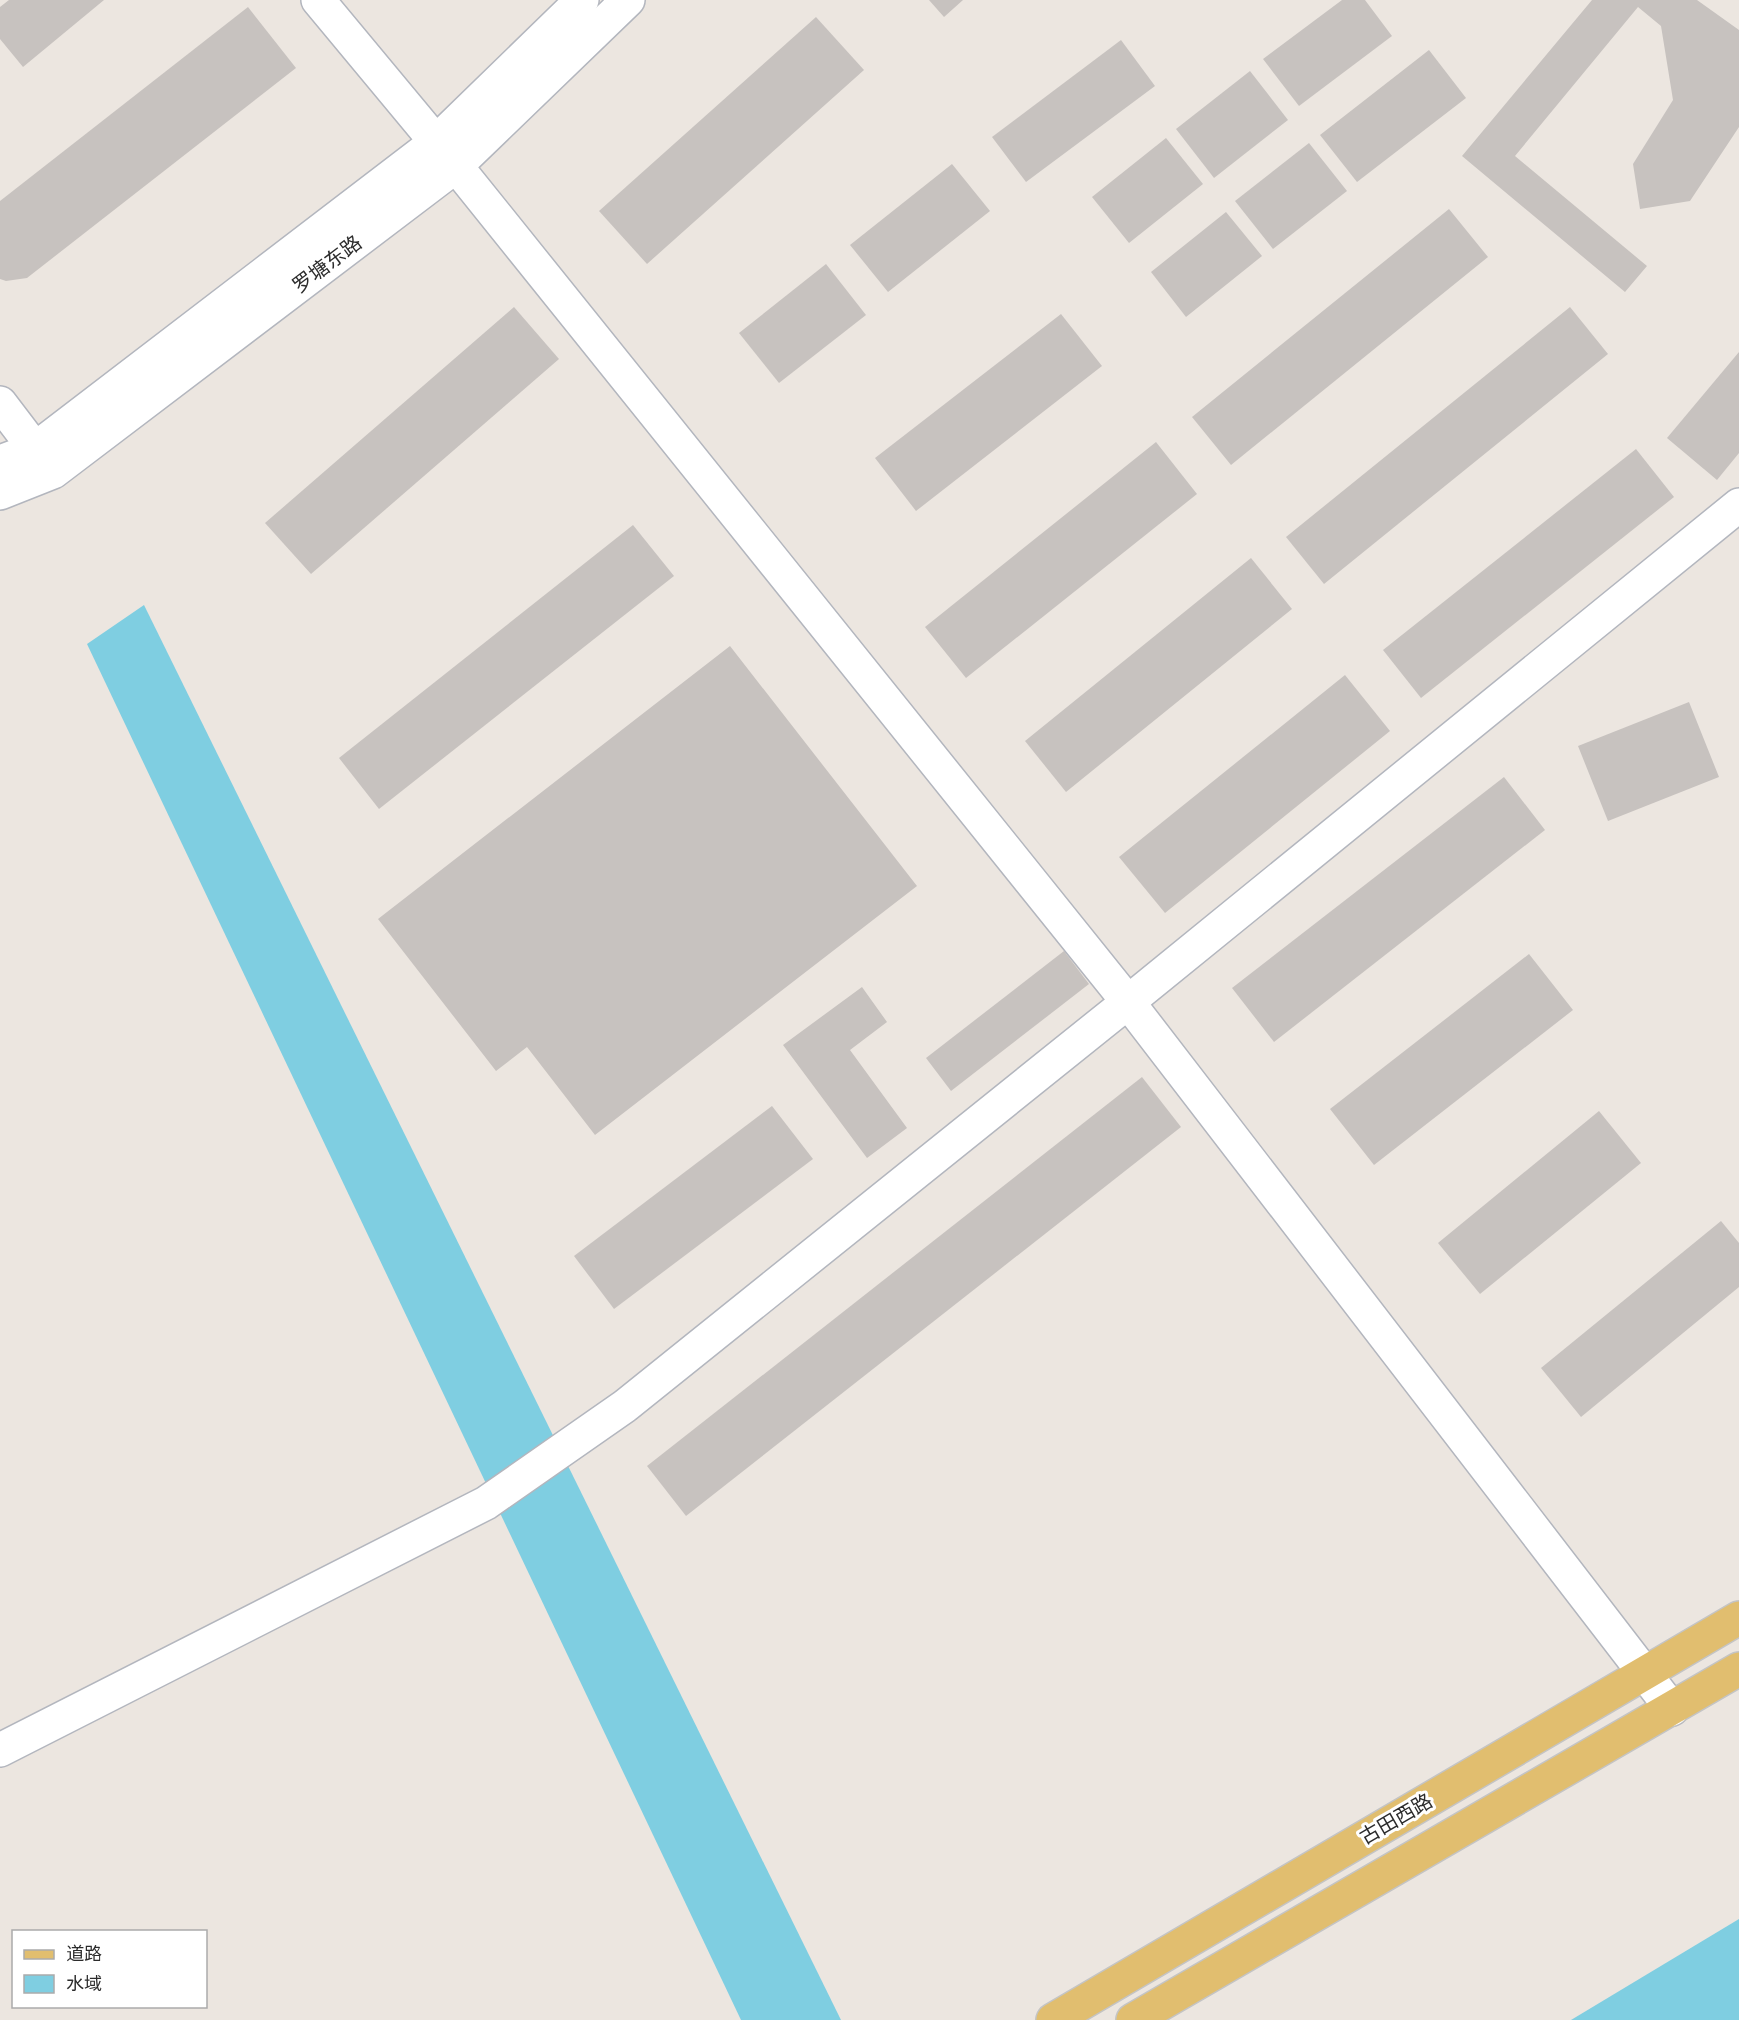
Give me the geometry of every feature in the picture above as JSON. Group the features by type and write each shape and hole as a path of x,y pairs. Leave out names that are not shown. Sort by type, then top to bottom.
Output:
{"main road":[{"name":"古田西路","path":"1053,2020 1739,1618"},
{"path":"1132,2020 1739,1670"}],"street":[{"path":"318,0 446,154 1128,1002 1672,1709"},
{"name":"罗塘东路","path":"446,154 582,0"},
{"name":"罗塘东路","path":"0,493 446,154 628,0"},
{"path":"0,403 44,460"},
{"name":"罗塘东路","path":"0,462 44,460"},
{"path":"0,1750 486,1503 625,1406 1128,1002 1739,505"}],"water":[{"path":"144,605 841,2020 741,2020 87,644"},
{"path":"1739,1919 1739,2020 1571,2020"}],"building":[{"path":"9,0 104,0 23,67 0,39 0,7"},
{"path":"929,0 963,0 944,17"},
{"path":"1342,0 1365,0 1392,36 1299,106 1263,59"},
{"path":"1592,0 1697,0 1739,30 1739,127 1690,201 1640,209 1633,164 1673,100 1661,26 1638,7 1515,156 1647,266 1625,292 1462,156"},
{"path":"248,7 296,68 27,278 6,281 0,279 0,201"},
{"path":"816,17 864,70 647,264 599,211"},
{"path":"1121,40 1155,86 1026,182 992,137"},
{"path":"1429,50 1466,98 1357,182 1320,135"},
{"path":"1250,71 1288,120 1214,178 1176,129"},
{"path":"1166,138 1203,184 1129,243 1092,197"},
{"path":"1309,143 1347,191 1273,249 1235,201"},
{"path":"952,164 990,211 888,292 850,245"},
{"path":"1449,209 1488,257 1231,465 1192,417"},
{"path":"1226,212 1262,256 1186,317 1151,272"},
{"path":"826,264 866,315 779,383 739,333"},
{"path":"514,307 559,359 311,574 265,523"},
{"path":"1570,307 1608,354 1324,584 1286,537"},
{"path":"1061,314 1102,366 916,511 875,458"},
{"path":"1739,352 1739,453 1717,480 1667,438"},
{"path":"1156,442 1197,494 966,678 925,627"},
{"path":"1636,449 1674,497 1421,698 1383,650"},
{"path":"633,525 674,576 379,809 339,758"},
{"path":"1251,558 1292,609 1066,792 1025,741"},
{"path":"730,646 917,886 595,1135 527,1047 496,1071 378,919"},
{"path":"1345,675 1390,731 1165,913 1119,857"},
{"path":"1689,702 1719,777 1608,821 1578,746"},
{"path":"1504,777 1545,830 1274,1042 1232,988"},
{"path":"1064,951 1089,984 951,1091 926,1058"},
{"path":"1529,954 1573,1010 1374,1165 1330,1109"},
{"path":"862,987 887,1022 850,1050 907,1128 867,1158 783,1045"},
{"path":"1142,1077 1181,1127 686,1516 647,1466"},
{"path":"772,1106 813,1159 614,1309 574,1256"},
{"path":"1599,1111 1641,1163 1480,1294 1438,1243"},
{"path":"1721,1221 1739,1243 1739,1287 1581,1417 1541,1368"}]}
